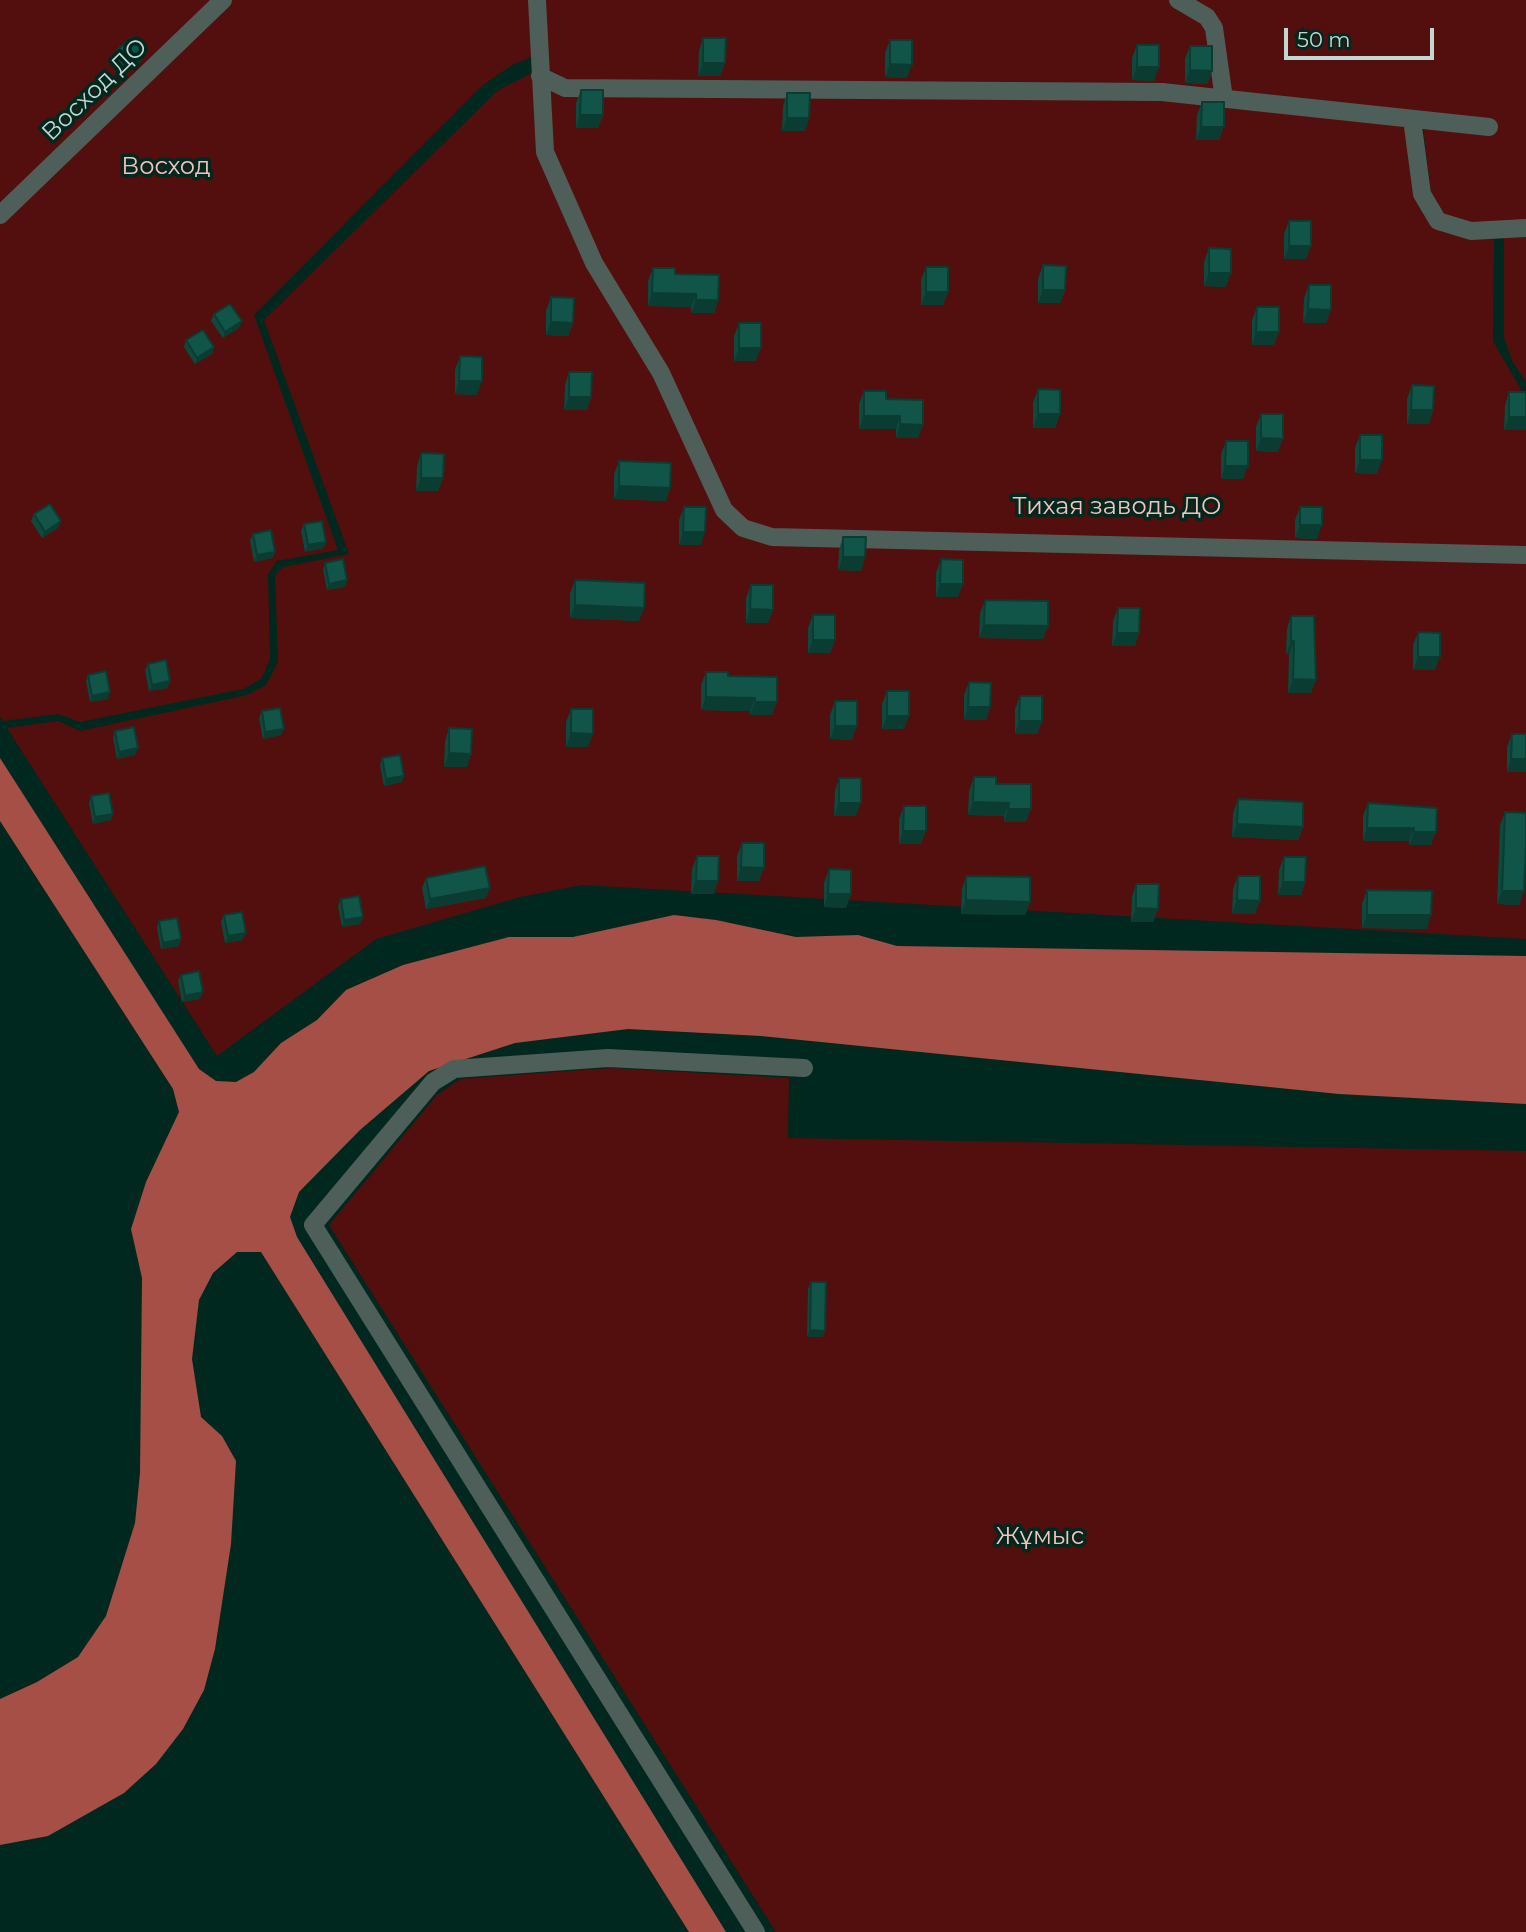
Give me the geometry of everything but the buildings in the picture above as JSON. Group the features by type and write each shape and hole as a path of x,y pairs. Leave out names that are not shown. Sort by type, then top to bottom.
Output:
{"street":[{"name":"Восход ДО","path":"0,215 223,0"},
{"path":"537,0 545,152 594,263 661,373 724,510 743,528 772,537 1526,555"},
{"path":"1178,0 1207,18 1214,29 1224,99"},
{"path":"540,76 565,89 1161,92 1489,127"},
{"path":"1412,119 1422,194 1438,221 1471,231 1526,228"},
{"path":"756,1932 313,1225 433,1082 454,1069 608,1058 804,1068"}],"green space":[{"name":"Восход","path":"0,0 532,0 534,56 512,65 483,85 254,315 338,550 277,561 268,574 270,660 261,679 243,689 80,722 58,714 3,721 0,717"},
{"path":"545,0 1526,0 1526,222 1475,225 1445,215 1431,192 1421,112 1172,84 565,79 548,69"},
{"name":"Тихая заводь ДО","path":"532,73 551,92 1175,100 1405,126 1432,225 1461,237 1494,238 1493,341 1526,398 1526,939 582,885 520,897 376,939 217,1056 7,728 58,721 80,731 247,695 266,685 278,662 275,575 283,567 349,554 264,320 497,91"},
{"path":"1526,231 1526,382 1512,361 1504,337 1504,232"},
{"name":"Жұмыс","path":"611,1068 789,1078 788,1138 1526,1151 1526,1932 776,1932 329,1225 437,1095 460,1079"}],"shaded area":[{"path":"0,758 199,1069 216,1081 236,1082 254,1072 281,1043 317,1020 346,990 403,965 509,937 573,937 674,915 716,920 796,937 858,935 897,946 1526,956 1526,1104 1339,1094 761,1036 628,1029 515,1043 429,1071 360,1130 299,1192 290,1217 297,1237 726,1932 689,1932 261,1252 237,1252 213,1273 199,1300 192,1359 201,1417 222,1436 236,1461 231,1544 215,1649 204,1690 183,1729 156,1764 124,1793 48,1836 0,1845 0,1699 37,1682 78,1657 106,1616 135,1523 140,1473 142,1278 131,1229 146,1182 179,1112 173,1089 0,821"}]}
